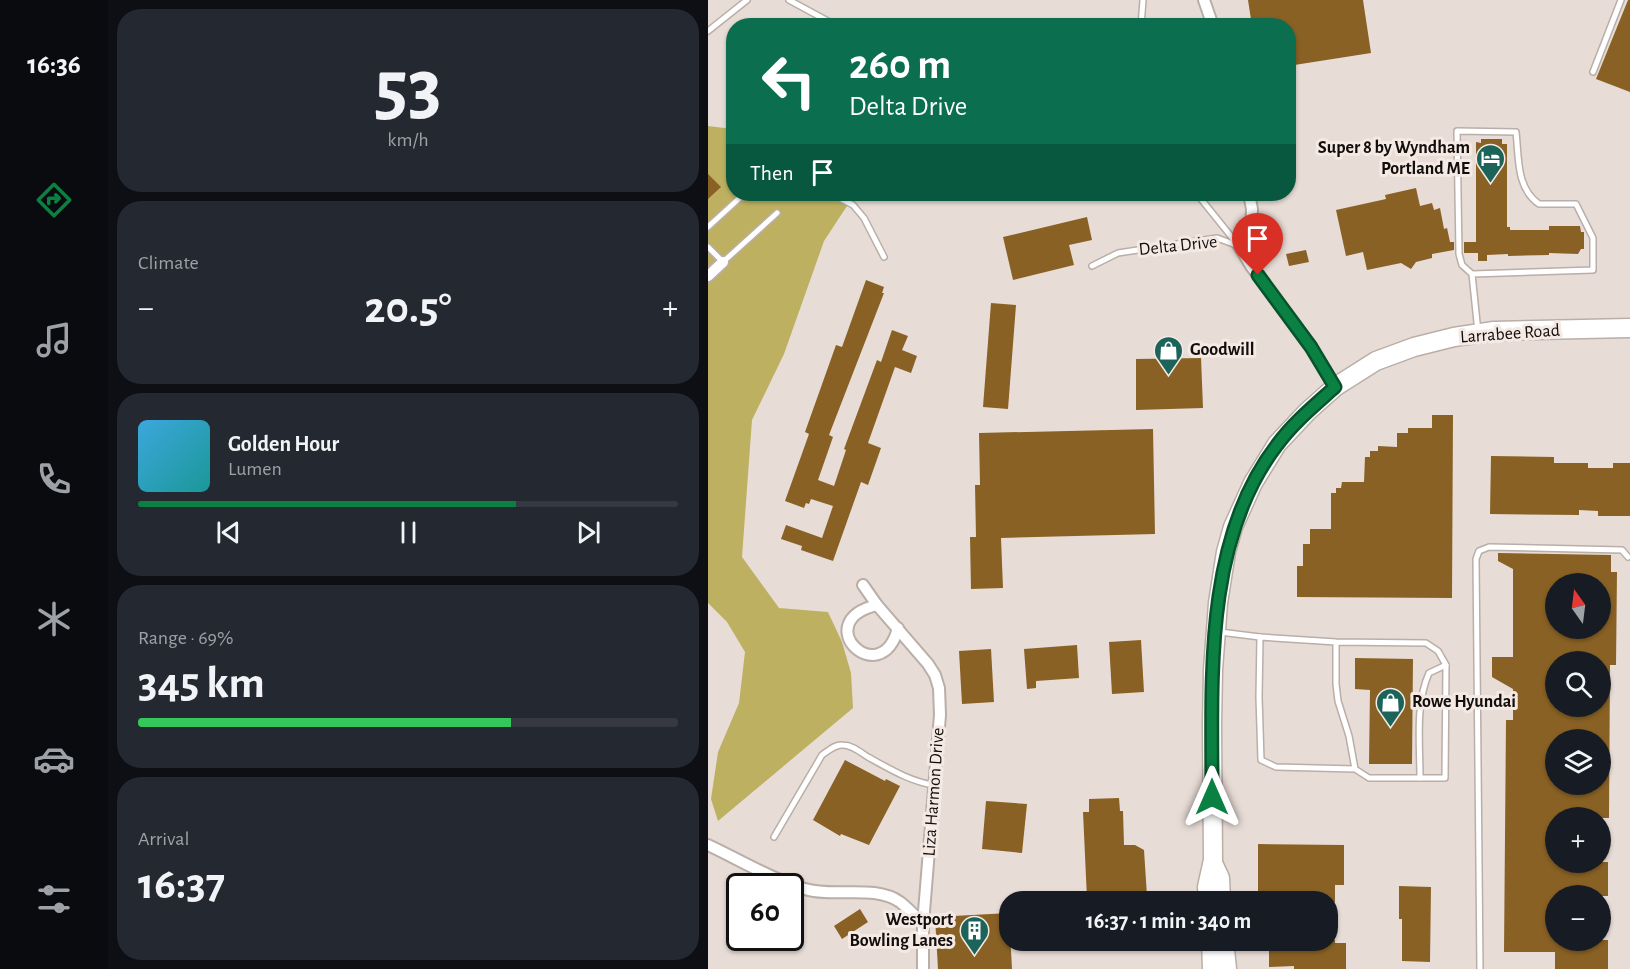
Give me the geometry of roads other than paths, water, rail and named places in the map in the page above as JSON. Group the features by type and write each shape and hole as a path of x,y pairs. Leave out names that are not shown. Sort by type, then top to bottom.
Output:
{"main road":[{"name":"Larrabee Road","path":"1207,891 1212,860 1212,725 1216,631 1226,552 1242,504 1252,483 1277,444 1335,387 1376,361 1434,342 1479,333 1514,330 1630,328"},
{"name":"Larrabee Road","path":"1212,860 1220,878 1221,891"},
{"path":"1211,951 1212,969"},
{"path":"1225,951 1227,969"}],"street":[{"path":"1204,0 1211,18"},
{"path":"1239,246 1251,235 1250,201"},
{"name":"Delta Drive","path":"1239,246 1251,266 1311,347 1335,387"},
{"path":"708,276 723,262"},
{"name":"Liza Harmon Drive","path":"863,585 928,664 939,688 940,715 923,924 922,969"},
{"path":"878,605 861,610 850,621 848,629 851,644 863,654 879,655 892,645 898,628"},
{"path":"708,846 778,879 808,890 827,893 878,893 889,896 900,902 923,924"}],"lane":[{"path":"708,31 747,0"},
{"path":"789,0 822,18"},
{"path":"1142,18 1143,0"},
{"path":"1593,72 1621,0"},
{"path":"1472,274 1593,270 1593,238 1576,204 1539,204 1525,192 1521,180 1516,132 1457,131 1459,254 1462,265 1472,274 1479,333"},
{"path":"708,227 736,201"},
{"path":"845,201 853,205 864,218 884,257"},
{"path":"1203,201 1239,246"},
{"path":"708,247 723,262 777,213"},
{"name":"Delta Drive","path":"1092,266 1118,253 1216,238 1239,246"},
{"path":"1480,969 1476,559 1479,551 1489,547 1622,550 1628,557"},
{"path":"1216,631 1260,638 1425,643 1437,651 1446,665 1445,778 1369,778 1355,769 1276,767 1261,760 1260,638"},
{"path":"1336,642 1337,693 1355,769"},
{"path":"1420,778 1421,705 1425,680 1429,673 1446,665"},
{"path":"774,837 822,755 832,747 841,744 855,748 868,757 922,783 934,785"}],"place":[{"name":"Super 8 by Wyndham Portland ME","path":"1491,184"},
{"name":"Goodwill","path":"1169,376"},
{"name":"Rowe Hyundai","path":"1391,728"},
{"name":"Westport Bowling Lanes","path":"974,956"}]}
